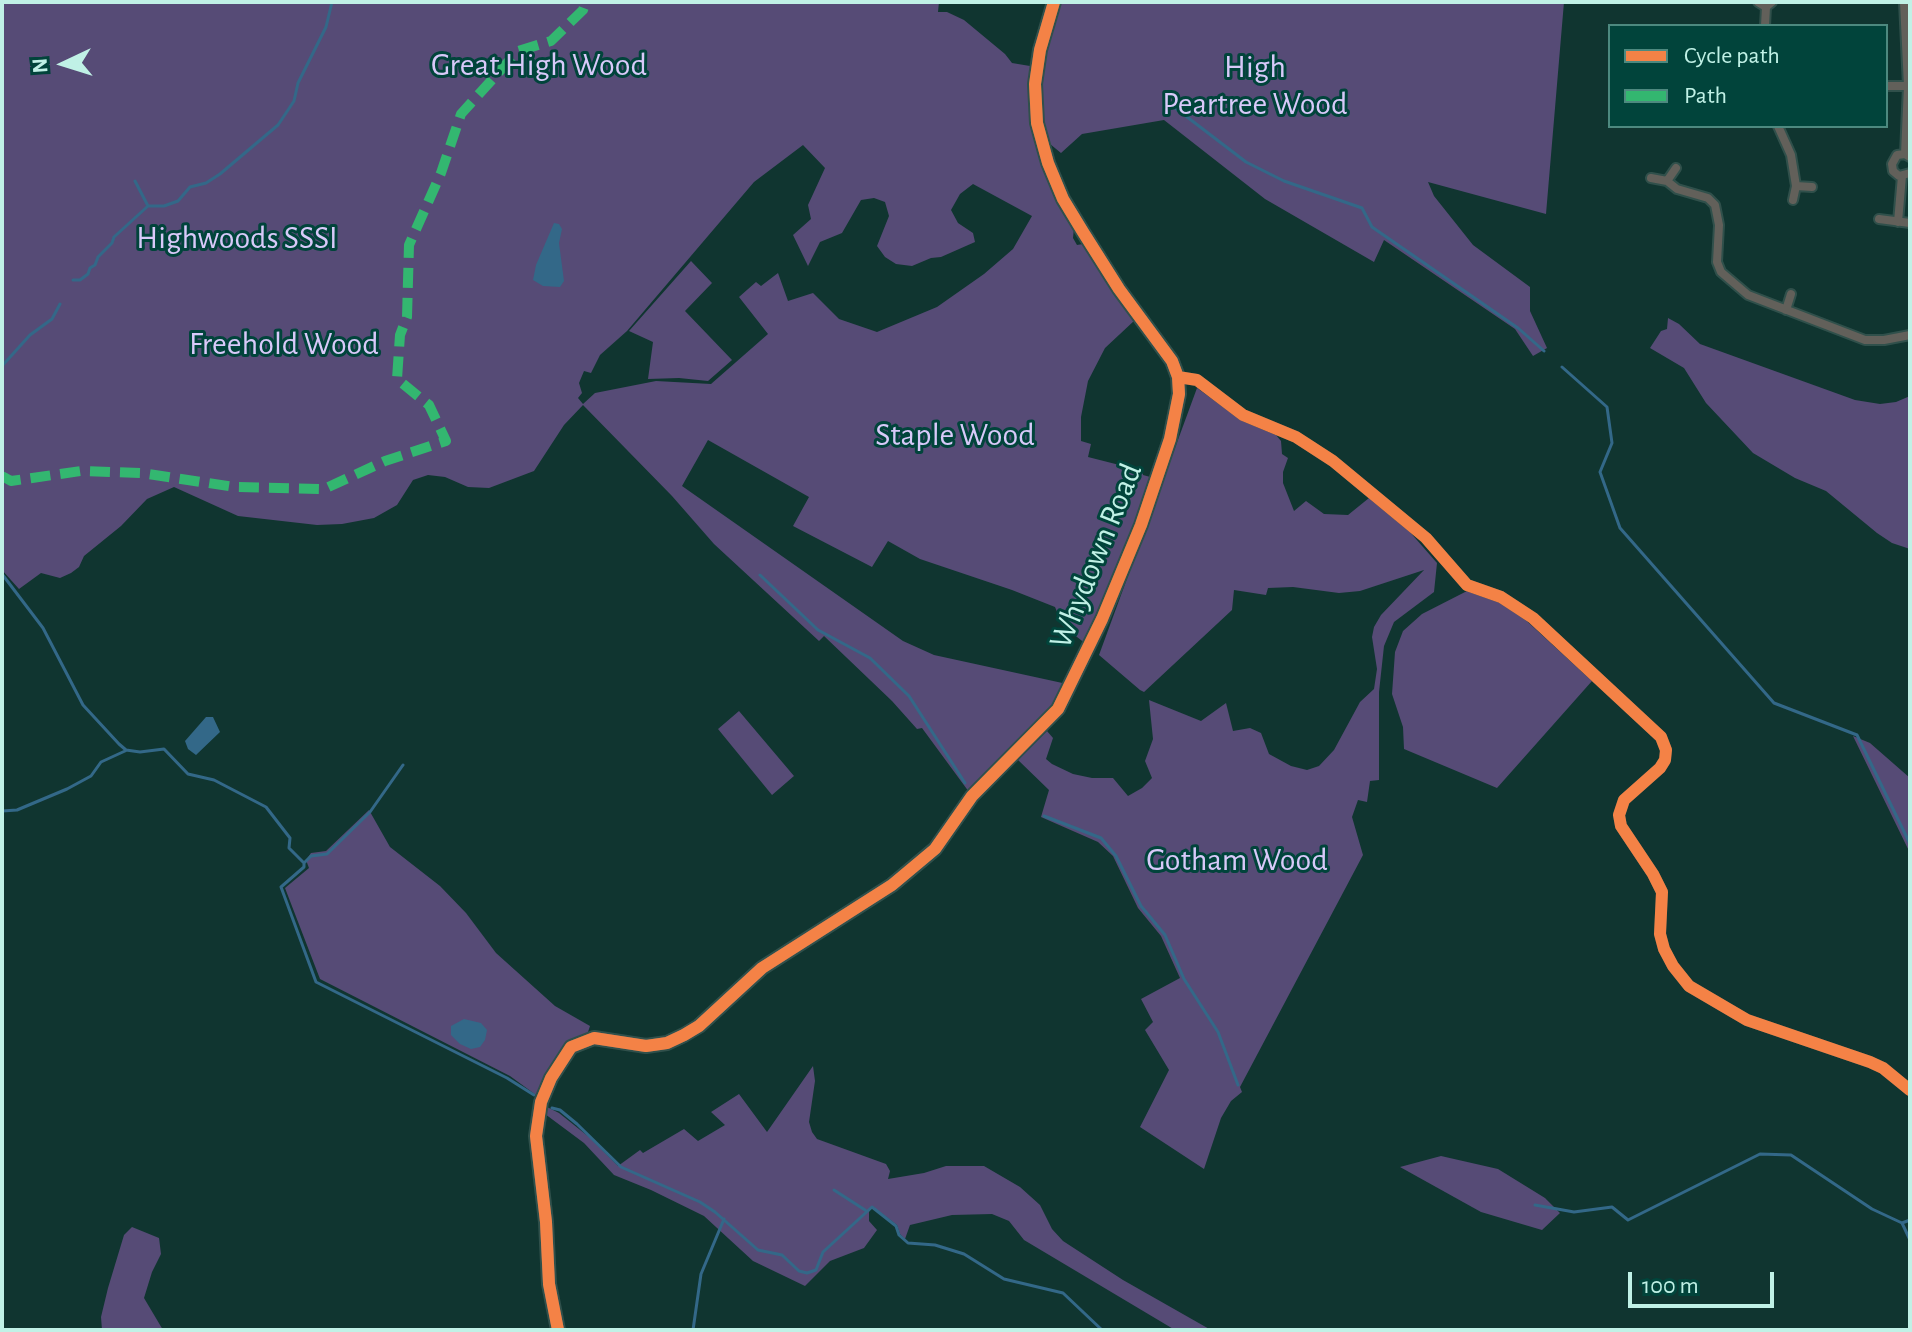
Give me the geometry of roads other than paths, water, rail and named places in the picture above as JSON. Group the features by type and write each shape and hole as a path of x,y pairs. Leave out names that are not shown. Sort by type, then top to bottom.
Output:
{"street":[{"path":"1054,2 1040,50 1035,84 1037,123 1048,163 1063,199 1083,232 1119,289 1172,361 1178,377 1197,380 1243,415 1296,437 1333,461 1426,538 1467,585 1501,597 1533,618 1661,737 1666,750 1665,760 1624,800 1619,815 1621,826 1662,892 1660,934 1664,949 1689,986 1747,1020 1883,1068 1910,1090"},
{"path":"1898,222 1906,175 1893,171 1892,164 1897,155 1907,156 1904,2"},
{"path":"1888,86 1908,86"},
{"path":"1779,128 1791,155 1796,186 1793,200"},
{"path":"1667,181 1676,168"},
{"path":"1651,178 1667,181 1677,189 1708,198 1715,205 1719,225 1717,262 1721,272 1748,295 1865,340 1910,335"},
{"path":"1796,186 1812,187"},
{"path":"1879,219 1910,223"},
{"path":"1786,310 1791,294"},
{"name":"Whydown Road","path":"558,1330 549,1284 546,1222 536,1136 541,1102 551,1078 571,1047 594,1038 646,1046 667,1043 699,1026 762,968 892,885 935,849 972,796 1058,709 1102,619 1141,525 1170,439 1179,394 1178,377"}],"water":[{"path":"554,223 562,229 559,243 564,281 560,287 543,286 533,280"},
{"path":"206,717 213,717 220,732 196,755 188,749 185,741"},
{"path":"464,1019 481,1023 487,1030 480,1047 471,1049 451,1035 451,1026"}],"waterway":[{"path":"73,280 80,280 88,274 114,237 148,206 164,206 178,201 190,187 206,183 220,174 278,125 294,101 298,83 326,27 332,2"},
{"path":"1174,107 1246,162 1284,181 1362,208 1372,227 1518,328 1544,351"},
{"path":"135,181 148,206"},
{"path":"2,366 30,335 52,319 60,304"},
{"path":"1562,367 1607,407 1612,443 1600,472 1620,528 1774,703 1857,735 1910,844"},
{"path":"2,574 43,628 83,705 119,744 126,750 140,752 164,749 188,774 214,780 266,807 290,838 289,848 304,863 304,867 281,887 316,982 507,1078 534,1095"},
{"path":"760,575 818,630 870,658 909,696 965,783"},
{"path":"2,811 17,810 67,789 91,776 101,762 125,751"},
{"path":"304,863 311,856 327,854 370,812 403,765"},
{"path":"1044,816 1101,838 1116,856 1141,906 1165,935 1184,979 1218,1032 1238,1085"},
{"path":"552,1108 560,1110 577,1124 621,1167 700,1202 758,1250 782,1255 799,1271 807,1273 816,1270 823,1252 872,1207 896,1226 899,1235 908,1243 935,1245 964,1254 1004,1279 1063,1293 1102,1330"},
{"path":"1535,1205 1574,1212 1612,1207 1628,1220 1760,1154 1791,1155 1872,1209 1902,1223"},
{"path":"834,1190 865,1210"},
{"path":"693,1330 701,1274 724,1219"},
{"path":"1910,1220 1902,1223 1910,1240"}],"park label":[{"name":"Great High Wood","path":"539,65"},
{"name":"High Peartree Wood","path":"1255,86"},
{"name":"Highwoods SSSI","path":"237,238"},
{"name":"Freehold Wood","path":"284,344"},
{"name":"Staple Wood","path":"955,435"},
{"name":"Gotham Wood","path":"1237,860"}]}
